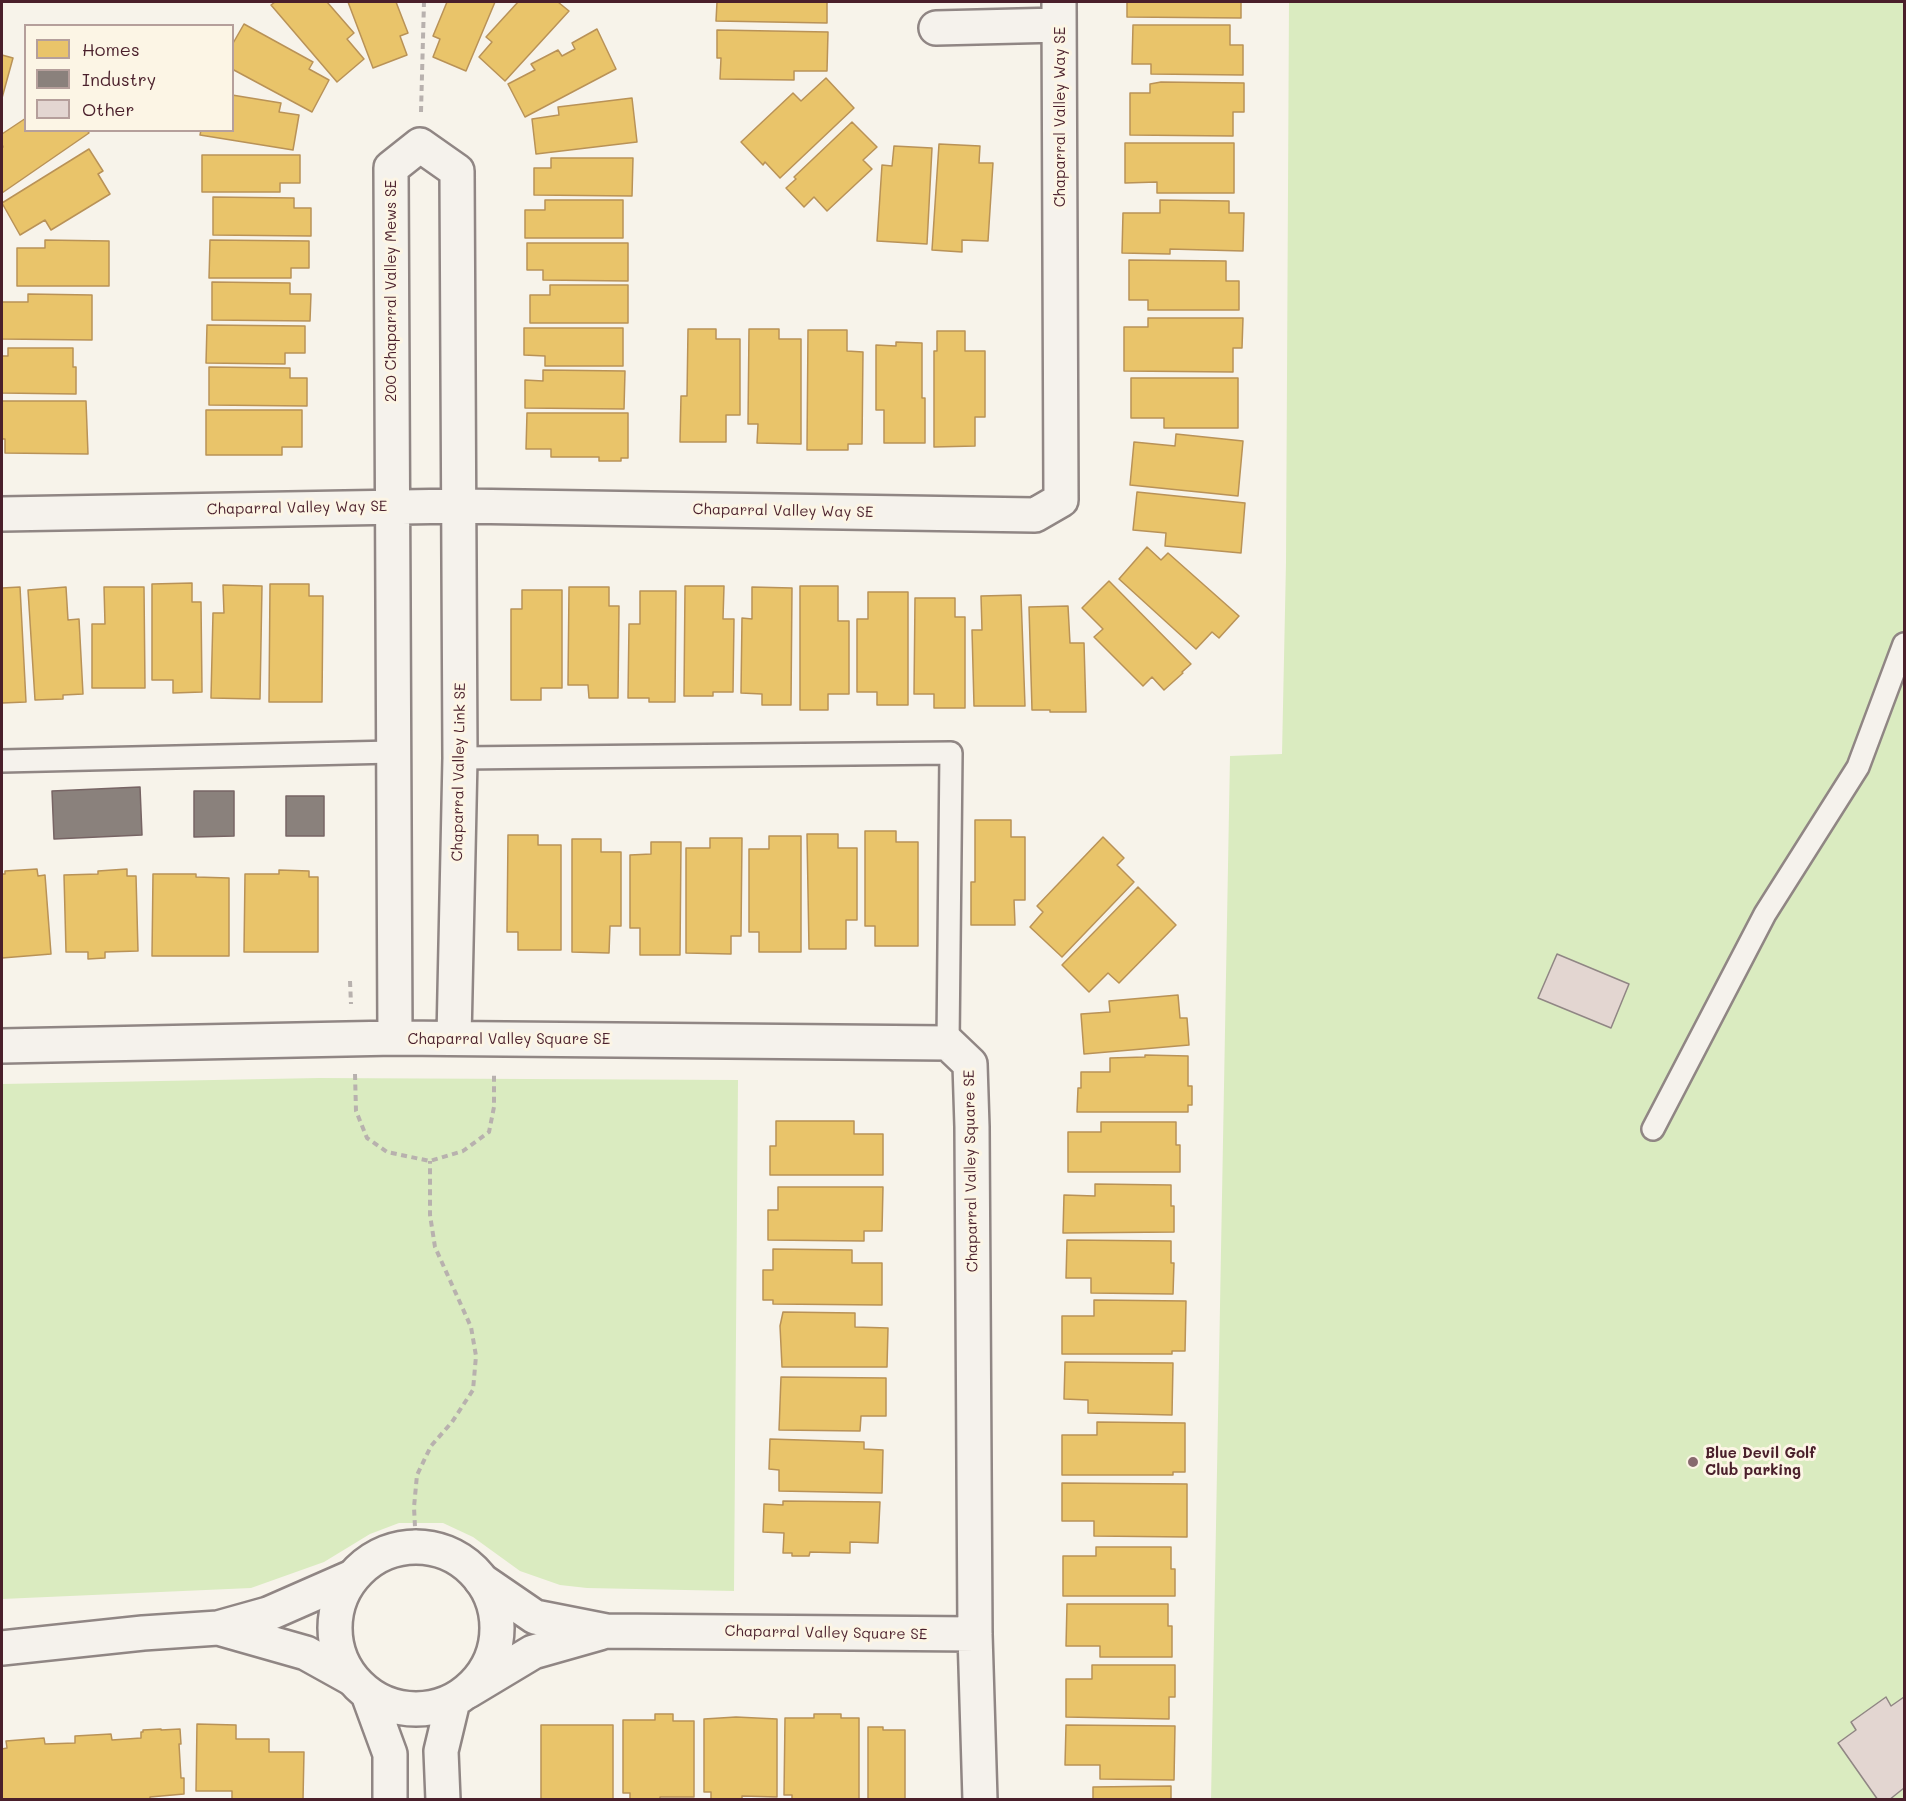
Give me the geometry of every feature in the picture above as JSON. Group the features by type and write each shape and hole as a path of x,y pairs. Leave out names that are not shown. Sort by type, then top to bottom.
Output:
{"street":[{"path":"936,28 1059,13"},
{"name":"Chaparral Valley Way SE","path":"2,514 459,506 1035,515 1062,500 1059,13"},
{"path":"420,145 457,171 459,506"},
{"name":"200 Chaparral Valley Mews SE","path":"391,506 391,168 420,145"},
{"path":"391,506 395,1038"},
{"name":"Chaparral Valley Link SE","path":"454,1038 460,758 459,506"},
{"name":"Chaparral Valley Square SE","path":"2,1046 395,1038 948,1043 970,1064 973,1139 975,1635 606,1631 535,1617 481,1580"},
{"path":"2,1648 143,1633 218,1628 268,1614 350,1578 377,1555 406,1546 441,1548 468,1565 481,1580 489,1598 497,1635 480,1679 461,1696 437,1708 418,1711 390,1707 372,1698 360,1686 341,1659 336,1632 340,1604 350,1578"},
{"path":"218,1628 306,1653 360,1686 390,1754 390,1800"},
{"name":"Chaparral Valley Square SE","path":"461,1696 533,1652 606,1631"},
{"path":"975,1635 980,1800"},
{"path":"443,1800 441,1751 461,1696"}],"lane":[{"path":"1653,1129 1765,914 1858,767 1905,644"},
{"path":"2,761 393,752"},
{"path":"460,758 951,753 948,1043"}],"path":[{"path":"420,145 424,2"},
{"path":"350,981 356,1111 367,1138 387,1152 430,1161 462,1152 489,1132 494,1107 492,1039"},
{"path":"416,1547 414,1507 417,1475 431,1446 452,1422 473,1390 476,1356 471,1327 435,1247 430,1215 430,1161"}],"green space":[{"path":"1289,2 1904,2 1904,1799 1211,1800 1230,756 1282,754 1286,562"},
{"path":"319,1078 738,1080 734,1591 587,1588 560,1585 520,1571 473,1537 443,1523 399,1523 370,1534 324,1562 251,1588 2,1599 2,1084"}],"building: Homes":[{"path":"275,2 327,2 354,33 347,39 364,59 337,82 271,5"},
{"path":"348,2 396,2 408,33 400,36 407,55 373,68"},
{"path":"447,2 495,2 466,71 433,57 440,39 433,36"},
{"path":"518,2 558,2 569,11 505,81 479,57 492,42 486,37"},
{"path":"717,2 827,2 827,23 716,21"},
{"path":"1127,2 1241,2 1241,18 1127,17"},
{"path":"244,24 313,62 309,69 329,80 312,112 234,70 234,42"},
{"path":"1133,25 1230,25 1230,45 1243,45 1243,75 1151,74 1151,64 1132,64"},
{"path":"597,29 616,69 525,117 508,84 535,70 531,64 558,50 562,56 575,49 572,43"},
{"path":"717,30 828,32 827,71 794,71 794,80 720,79 721,58 717,58"},
{"path":"2,55 13,58 2,98"},
{"path":"826,78 854,108 780,178 765,162 763,165 741,142 793,93 801,101"},
{"path":"1161,82 1244,83 1244,112 1233,112 1233,136 1130,135 1130,93 1150,93 1150,84"},
{"path":"234,95 281,103 279,112 299,115 293,150 200,135 201,132 234,132"},
{"path":"632,98 637,142 536,154 532,119 559,115 558,107"},
{"path":"24,119 24,132 89,133 2,193 2,134"},
{"path":"852,122 877,147 863,160 872,169 827,211 814,197 804,207 786,188 796,179 794,177"},
{"path":"1125,143 1234,143 1234,193 1157,193 1157,182 1125,183"},
{"path":"939,144 980,146 979,163 993,163 988,241 962,240 962,252 932,250"},
{"path":"894,146 932,148 927,244 877,241 882,165 892,166"},
{"path":"89,149 103,171 98,174 110,194 51,230 45,220 20,235 2,203"},
{"path":"202,155 300,155 300,183 280,183 280,192 202,192"},
{"path":"551,158 633,158 632,196 534,195 534,168 551,168"},
{"path":"213,197 294,198 294,208 311,208 311,236 213,235"},
{"path":"545,200 623,200 623,238 525,238 525,210 545,210"},
{"path":"1160,200 1229,201 1229,213 1244,213 1243,251 1170,249 1170,254 1122,253 1123,213 1160,213"},
{"path":"45,240 109,241 109,286 17,286 17,248 45,248"},
{"path":"210,240 309,241 309,268 291,268 291,278 209,278"},
{"path":"527,243 628,243 628,281 543,280 543,270 527,270"},
{"path":"1129,260 1226,261 1226,281 1239,281 1239,310 1148,310 1148,300 1129,300"},
{"path":"212,282 290,283 290,294 311,294 310,321 212,320"},
{"path":"550,285 628,285 628,323 530,323 530,295 550,295"},
{"path":"28,294 92,295 92,340 2,339 2,302 28,302"},
{"path":"1148,318 1243,318 1242,348 1233,348 1233,372 1124,371 1124,327 1148,327"},
{"path":"207,325 305,326 305,353 285,353 285,364 206,363"},
{"path":"524,328 623,328 623,366 545,366 545,356 524,355"},
{"path":"688,329 716,329 716,339 740,339 740,415 726,415 726,442 680,442 681,396 687,396"},
{"path":"749,329 779,329 779,339 801,339 801,444 757,443 758,424 748,424"},
{"path":"808,330 847,330 847,351 863,352 862,444 848,444 848,450 807,450"},
{"path":"937,331 965,331 965,351 985,351 985,417 975,417 975,446 934,447 934,351 937,351"},
{"path":"896,342 922,343 925,443 884,443 884,410 876,410 876,345 896,346"},
{"path":"8,348 73,348 76,394 2,393 2,356 8,356"},
{"path":"209,367 290,368 290,378 307,378 307,406 209,405"},
{"path":"543,370 625,371 624,409 525,408 525,380 543,381"},
{"path":"1131,378 1238,378 1238,428 1164,428 1164,418 1131,418"},
{"path":"2,401 86,401 88,454 5,453 5,439 2,439"},
{"path":"206,410 302,410 302,447 282,447 282,455 206,455"},
{"path":"527,413 628,413 628,458 621,458 621,461 599,461 599,457 551,457 551,449 526,449"},
{"path":"1176,434 1243,441 1238,496 1130,485 1134,442 1175,446"},
{"path":"1137,492 1245,503 1241,553 1165,546 1166,533 1133,530"},
{"path":"1147,547 1161,560 1168,553 1239,616 1219,638 1212,632 1196,649 1119,579"},
{"path":"1109,581 1191,664 1164,690 1152,677 1143,686 1094,637 1103,629 1082,608"},
{"path":"192,583 192,602 201,602 202,692 173,693 173,680 152,680 152,584"},
{"path":"270,584 309,584 309,596 323,596 322,702 269,702"},
{"path":"223,585 262,586 260,699 211,698 213,613 224,613"},
{"path":"685,586 724,586 723,619 734,619 733,692 713,692 713,696 684,696"},
{"path":"800,586 838,586 838,621 849,621 849,694 828,694 828,710 800,710"},
{"path":"20,587 26,702 2,703 2,588"},
{"path":"66,587 68,620 79,619 83,694 63,695 63,699 35,700 28,590"},
{"path":"104,587 144,587 145,688 92,688 92,624 105,624"},
{"path":"569,587 609,587 609,606 619,606 618,698 589,698 588,685 568,685"},
{"path":"752,587 792,588 791,705 762,705 762,694 741,693 742,618 752,619"},
{"path":"522,590 562,590 562,688 541,688 541,700 511,700 511,609 522,609"},
{"path":"640,591 676,591 675,702 649,702 649,698 628,698 629,624 640,624"},
{"path":"868,592 908,592 908,705 877,705 877,692 857,692 857,619 868,619"},
{"path":"1021,595 1025,706 974,706 972,630 982,630 981,596"},
{"path":"915,598 955,598 955,617 965,617 965,708 934,708 934,694 914,694"},
{"path":"1068,606 1070,643 1084,643 1086,712 1032,710 1029,607"},
{"path":"975,820 1011,820 1011,837 1025,837 1025,900 1014,900 1015,925 971,925 971,882 975,882"},
{"path":"865,831 896,831 896,842 918,842 918,946 875,946 875,926 865,926"},
{"path":"807,834 838,834 838,848 857,848 857,920 846,920 846,949 809,949"},
{"path":"508,835 538,835 538,845 561,845 561,950 518,950 518,932 507,932"},
{"path":"769,836 801,836 801,952 759,952 759,932 749,932 749,849 769,849"},
{"path":"1103,837 1124,858 1117,865 1134,882 1062,957 1030,927 1043,912 1037,906"},
{"path":"710,838 742,838 741,936 731,936 731,954 686,953 686,848 710,848"},
{"path":"572,839 601,839 601,852 621,852 621,926 610,926 609,953 572,952"},
{"path":"651,842 681,842 680,955 640,955 640,928 630,928 630,855 651,854"},
{"path":"37,869 38,876 45,875 51,954 2,958 2,874 5,874 5,871"},
{"path":"127,869 127,876 136,876 138,951 105,952 105,958 88,959 88,952 66,952 64,875 98,874 98,871"},
{"path":"279,870 309,871 309,877 318,877 318,952 244,952 245,874 279,874"},
{"path":"153,874 196,874 196,877 229,878 229,956 152,956"},
{"path":"1138,887 1176,925 1119,983 1108,973 1089,992 1062,965"},
{"path":"1178,995 1180,1018 1187,1018 1189,1045 1084,1054 1081,1014 1110,1012 1109,1001"},
{"path":"1145,1055 1188,1056 1188,1086 1192,1086 1192,1105 1188,1105 1188,1112 1077,1112 1081,1072 1110,1072 1110,1058 1145,1057"},
{"path":"776,1121 854,1121 854,1134 883,1134 883,1175 770,1175 770,1146 776,1146"},
{"path":"1101,1122 1176,1122 1176,1145 1180,1145 1180,1172 1068,1172 1068,1132 1101,1132"},
{"path":"1095,1184 1171,1185 1174,1232 1063,1233 1064,1195 1095,1196"},
{"path":"778,1187 883,1187 882,1231 864,1231 864,1241 768,1240 768,1210 778,1210"},
{"path":"1067,1240 1171,1241 1171,1263 1174,1263 1173,1294 1091,1293 1091,1278 1066,1278"},
{"path":"773,1249 852,1250 852,1263 882,1263 882,1305 773,1304 773,1300 763,1300 763,1270 773,1270"},
{"path":"1094,1300 1186,1301 1185,1351 1172,1351 1172,1354 1062,1354 1062,1316 1094,1316"},
{"path":"783,1312 855,1313 855,1327 888,1328 887,1367 782,1367 780,1326"},
{"path":"1065,1362 1173,1363 1172,1415 1088,1413 1088,1400 1064,1399"},
{"path":"781,1377 886,1378 886,1416 861,1416 860,1431 779,1430"},
{"path":"1097,1422 1185,1423 1185,1472 1173,1472 1173,1475 1062,1475 1062,1435 1097,1435"},
{"path":"770,1439 864,1442 864,1449 883,1450 882,1493 779,1491 779,1470 769,1469"},
{"path":"1062,1483 1187,1484 1187,1537 1094,1536 1094,1521 1062,1521"},
{"path":"783,1501 880,1502 878,1543 850,1542 850,1553 810,1552 809,1556 792,1556 792,1553 783,1553 784,1533 763,1532 764,1504 783,1505"},
{"path":"1096,1547 1171,1547 1171,1569 1175,1569 1175,1596 1063,1596 1063,1556 1096,1556"},
{"path":"1067,1604 1168,1604 1168,1626 1172,1626 1172,1657 1100,1657 1100,1646 1066,1646"},
{"path":"1092,1665 1175,1665 1175,1697 1169,1697 1169,1719 1066,1717 1066,1679 1092,1679"},
{"path":"655,1714 673,1714 673,1721 694,1721 694,1797 630,1800 630,1793 623,1793 623,1720 655,1720"},
{"path":"814,1714 841,1714 841,1718 859,1718 859,1799 792,1800 792,1795 784,1795 785,1718 814,1718"},
{"path":"736,1717 777,1719 777,1797 742,1796 742,1799 711,1799 711,1792 704,1792 704,1719"},
{"path":"197,1724 236,1725 236,1739 269,1739 269,1752 304,1752 303,1800 232,1800 232,1791 196,1791"},
{"path":"541,1725 613,1725 613,1800 541,1800"},
{"path":"1066,1725 1175,1726 1174,1780 1100,1779 1100,1765 1065,1765"},
{"path":"868,1727 905,1730 905,1800 868,1800"},
{"path":"180,1729 181,1778 184,1778 184,1794 150,1797 150,1800 2,1800 2,1749 7,1748 6,1741 44,1738 45,1744 75,1743 75,1736 111,1734 112,1740 141,1738 143,1730"},
{"path":"1171,1786 1171,1800 1063,1800 1093,1799 1093,1787"}],"building: Industry":[{"path":"140,787 142,835 54,839 52,791"},
{"path":"194,791 234,791 234,836 194,837"},
{"path":"286,796 324,796 324,836 286,836"}],"building: Other":[{"path":"1557,954 1629,984 1611,1028 1538,998"},
{"path":"1886,1697 1891,1706 1904,1697 1904,1788 1889,1800 1878,1800 1838,1743 1856,1730 1851,1722"}],"place":[{"name":"Blue Devil Golf Club parking","path":"1693,1462"}]}
